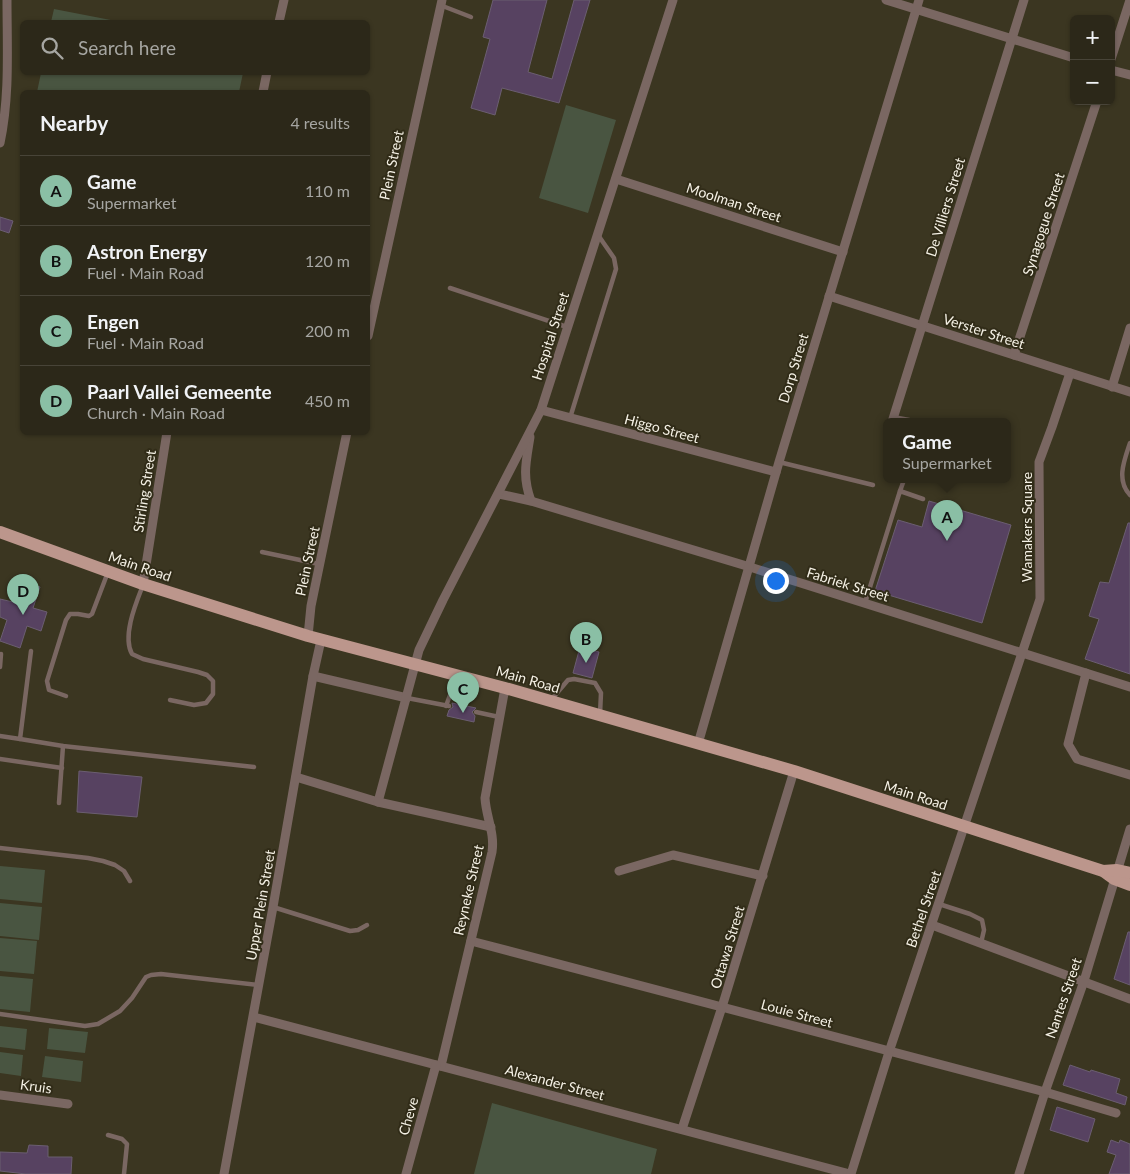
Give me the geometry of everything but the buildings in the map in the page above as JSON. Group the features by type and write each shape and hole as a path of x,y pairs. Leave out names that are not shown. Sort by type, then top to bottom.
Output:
{"main road":[{"name":"Main Road","path":"0,532 143,584 321,640 505,688 794,771 1115,875"},
{"path":"1115,875 1130,873"},
{"path":"1115,875 1130,884"}],"street":[{"path":"0,143 5,120 7,93 7,0"},
{"path":"279,20 284,0"},
{"name":"Hospital Street","path":"378,802 419,650 541,410 673,0"},
{"path":"886,0 1070,57"},
{"name":"Dorp Street","path":"698,744 776,472 919,0"},
{"name":"De Villiers Street","path":"893,418 1024,0"},
{"path":"1115,47 1130,0"},
{"name":"Plein Street","path":"370,327 441,3"},
{"path":"1115,71 1130,76"},
{"path":"264,90 267,75"},
{"name":"Synagogue Street","path":"1014,355 1096,105"},
{"name":"Moolman Street","path":"616,179 843,252"},
{"name":"Verster Street","path":"829,296 1130,392"},
{"path":"1112,386 1130,328"},
{"name":"Wamakers Square","path":"1022,653 1040,599 1039,462 1070,373"},
{"name":"Higgo Street","path":"541,410 776,472"},
{"path":"530,501 524,476 531,429"},
{"name":"Stirling Street","path":"143,584 167,435"},
{"name":"Plein Street","path":"308,636 311,606 346,435"},
{"name":"Fabriek Street","path":"499,494 530,501 750,567 1130,688"},
{"name":"Upper Plein Street","path":"224,1174 321,640"},
{"name":"Bethel Street","path":"851,1174 889,1052 1022,653"},
{"path":"1086,673 1068,744 1077,758 1130,775"},
{"path":"313,676 407,698"},
{"name":"Reyneke Street","path":"438,1066 492,852 493,836 485,808 485,798 505,688"},
{"name":"Ottawa Street","path":"682,1129 763,876 794,771"},
{"path":"296,777 378,802 491,827"},
{"name":"Nantes Street","path":"1019,1174 1045,1092 1084,981 1130,829"},
{"path":"619,871 673,855 763,876"},
{"path":"932,925 1130,999"},
{"name":"Louie Street","path":"471,941 1045,1092 1116,1113"},
{"name":"Alexander Street","path":"254,1017 851,1174"},
{"name":"Cheve","path":"406,1174 438,1066"},
{"name":"Kruis","path":"0,1095 68,1104"}],"lane":[{"path":"441,3 471,17"},
{"path":"570,418 616,269 614,258 598,235"},
{"path":"450,288 567,326"},
{"path":"1130,443 1123,465 1124,488 1130,495"},
{"path":"780,462 873,485"},
{"path":"1123,465 1130,467"},
{"path":"865,604 903,483"},
{"path":"900,491 923,499"},
{"path":"262,552 320,564"},
{"path":"66,696 49,690 47,681 66,620 70,614 89,616 92,614 108,571"},
{"path":"143,584 134,610 130,630 129,644 132,654 143,659 198,672 207,675 213,681 213,694 206,703 194,705 170,700"},
{"path":"20,739 31,651"},
{"path":"0,667 1,654"},
{"path":"407,698 448,706 457,676"},
{"path":"550,701 568,680 574,679 596,683 601,694 600,716"},
{"path":"476,712 500,717"},
{"path":"0,736 64,746 254,767"},
{"path":"59,803 64,746"},
{"path":"0,759 62,768"},
{"path":"0,848 103,861 115,865 124,871 130,881"},
{"path":"939,904 982,920 984,930 981,943"},
{"path":"273,907 344,930 358,930 367,925"},
{"path":"0,1014 85,1026 98,1024 126,1005 143,980 151,975 161,974 259,985"},
{"path":"108,1135 127,1144 124,1174"}],"green space":[{"path":"54,9 111,20 51,20"},
{"path":"40,75 243,75 239,90 37,90"},
{"path":"566,105 616,120 588,213 539,198"},
{"path":"0,866 45,870 42,903 0,899"},
{"path":"0,903 42,907 39,940 0,936"},
{"path":"0,938 37,941 34,974 0,971"},
{"path":"0,976 33,979 30,1012 0,1009"},
{"path":"0,1026 27,1029 25,1050 0,1047"},
{"path":"49,1028 88,1032 85,1053 47,1049"},
{"path":"0,1052 23,1055 21,1076 0,1073"},
{"path":"45,1056 83,1061 81,1082 42,1077"},
{"path":"492,1103 657,1149 651,1174 474,1174"}],"place":[{"name":"Game","path":"947,541"},
{"name":"Paarl Vallei Gemeente","path":"23,615"},
{"name":"Astron Energy","path":"586,663"},
{"name":"Engen","path":"463,713"}]}
